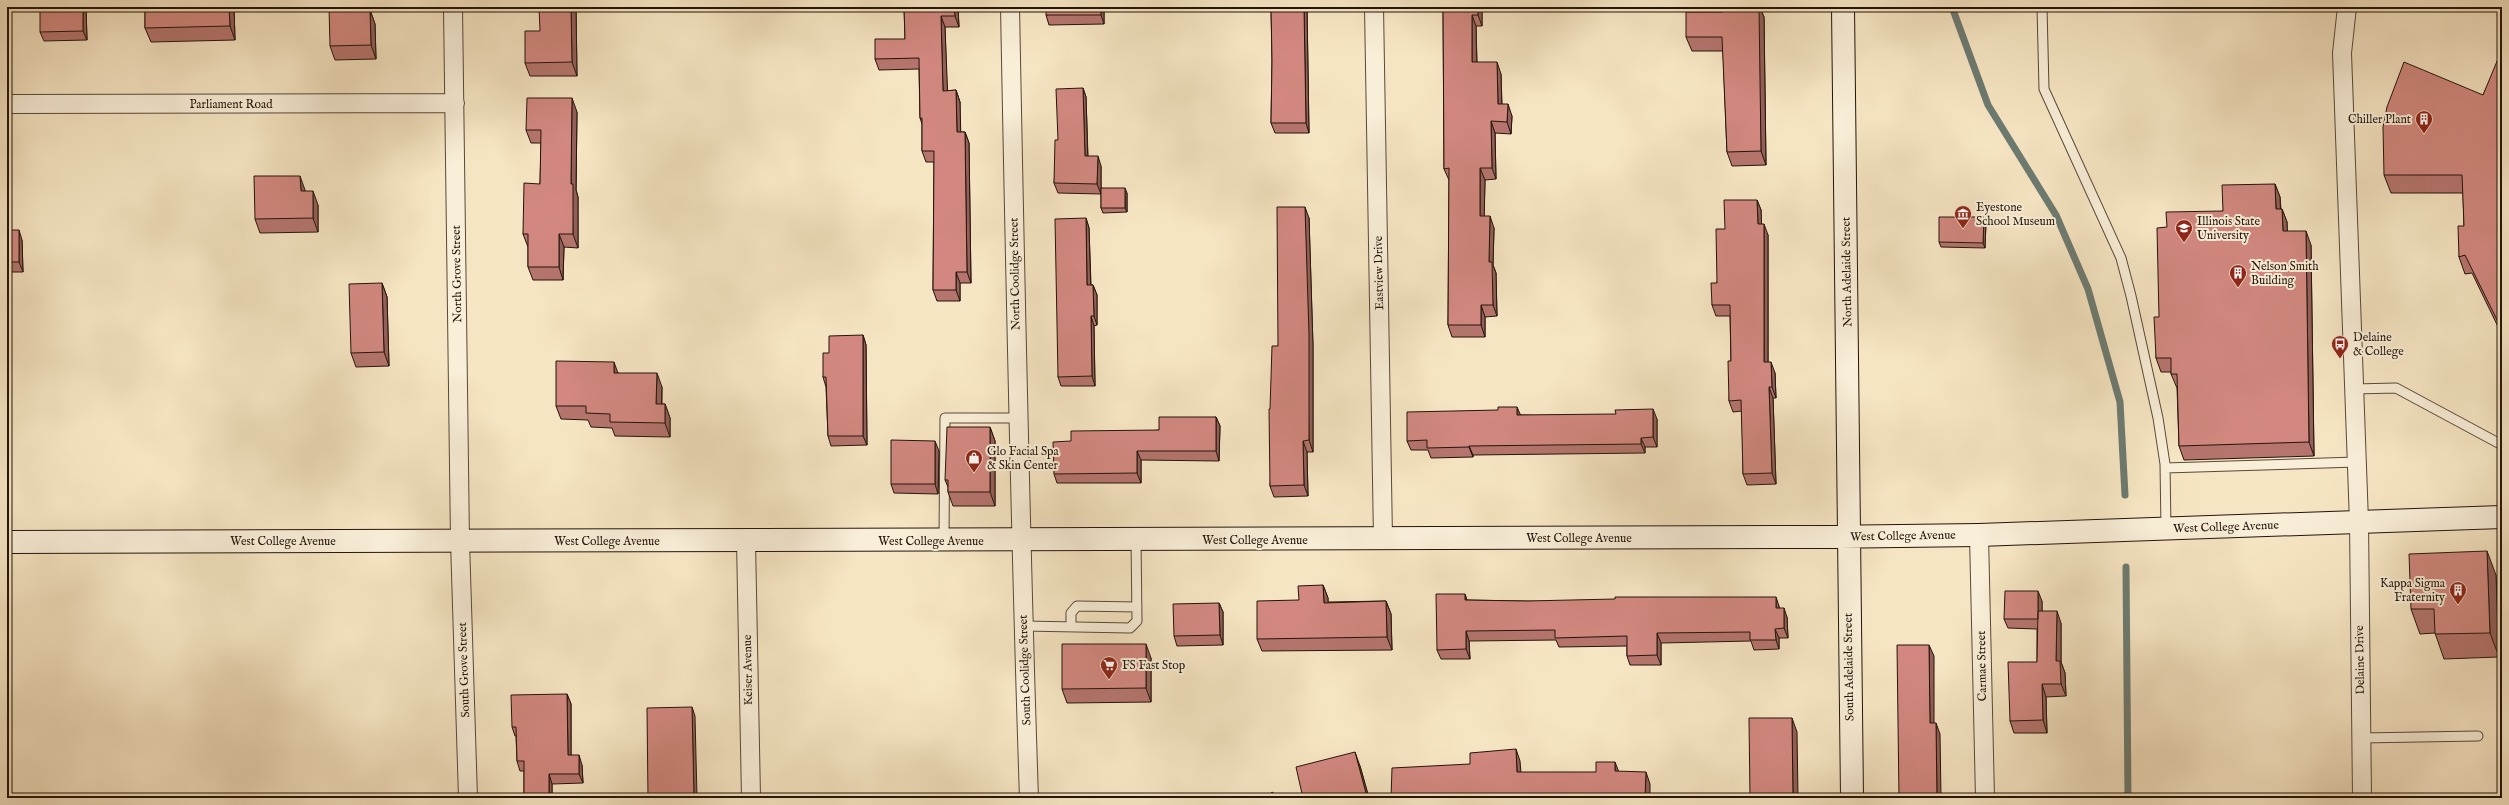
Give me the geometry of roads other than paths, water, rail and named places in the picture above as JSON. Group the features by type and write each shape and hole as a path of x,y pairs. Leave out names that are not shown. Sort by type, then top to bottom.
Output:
{"main road":[{"name":"North Adelaide Street","path":"1843,7 1848,386 1848,537"},
{"name":"West College Avenue","path":"7,542 1021,541 1848,537 1979,535 2502,517"},
{"name":"South Adelaide Street","path":"1848,537 1852,798"}],"street":[{"name":"North Grove Street","path":"453,7 460,541"},
{"name":"North Coolidge Street","path":"1010,7 1016,308 1020,418 1021,541"},
{"name":"Eastview Drive","path":"1374,7 1383,539"},
{"name":"Delaine Drive","path":"2348,7 2342,61 2359,522 2362,798"},
{"name":"Parliament Road","path":"7,104 455,103"},
{"name":"Carmae Street","path":"1979,535 1985,798"},
{"name":"South Grove Street","path":"460,541 468,798"},
{"name":"Keiser Avenue","path":"746,541 750,798"},
{"name":"South Coolidge Street","path":"1021,541 1029,798"}],"lane":[{"path":"2042,7 2044,89 2121,258 2158,418 2165,468 2166,529"},
{"path":"2354,389 2396,388 2502,445"},
{"path":"944,541 945,418 1020,418"},
{"path":"2165,468 2356,462"},
{"path":"1024,626 1130,628 1137,621 1136,540"},
{"path":"1071,627 1071,612 1078,606 1137,607"},
{"path":"2361,738 2478,736"}],"waterway":[{"path":"1952,7 1988,105 2056,215 2088,289 2120,402 2125,495"},
{"path":"2126,567 2128,798"}],"place":[{"name":"Chiller Plant","path":"2424,134"},
{"name":"Eyestone School Museum","path":"1963,229"},
{"name":"Illinois State University","path":"2184,243"},
{"name":"Nelson Smith Building","path":"2238,288"},
{"name":"Delaine & College","path":"2340,359"},
{"name":"Glo Facial Spa & Skin Center","path":"974,473"},
{"name":"Kappa Sigma Fraternity","path":"2458,605"},
{"name":"FS Fast Stop","path":"1109,680"}]}
